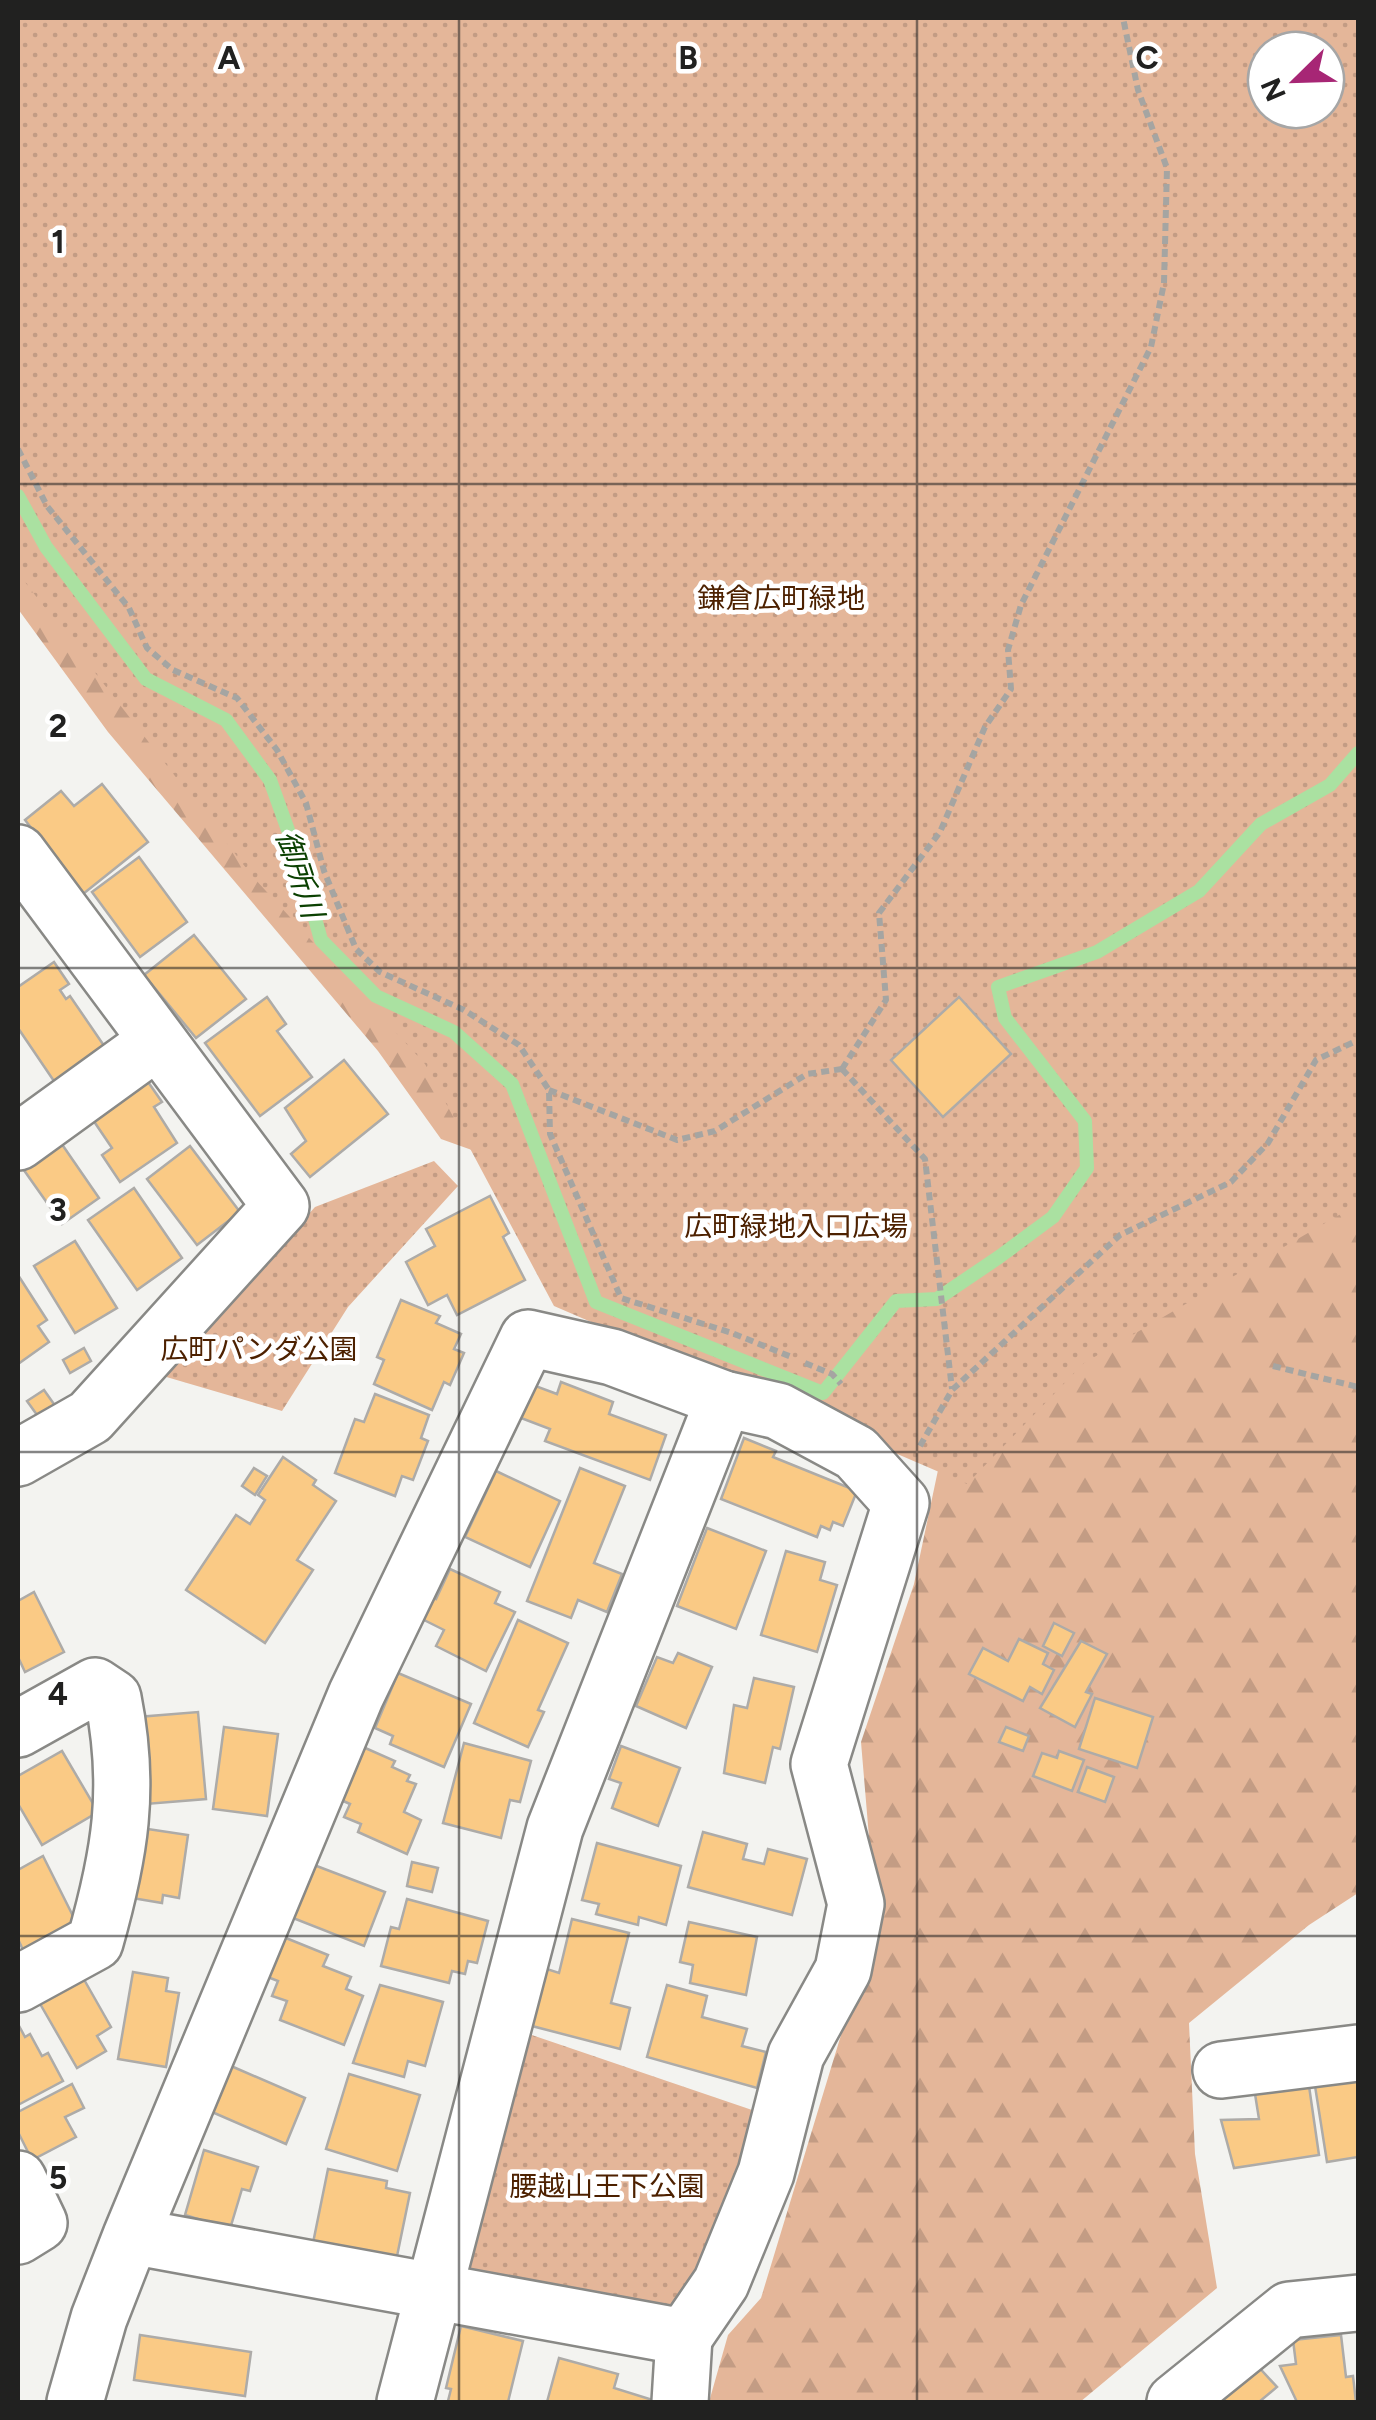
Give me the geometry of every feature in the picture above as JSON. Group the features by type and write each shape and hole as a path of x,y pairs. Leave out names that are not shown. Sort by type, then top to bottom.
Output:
{"street":[{"path":"18,853 281,1206 90,1418 18,1458"},
{"path":"18,1142 156,1042"},
{"path":"76,2402 100,2318 131,2236 356,1695 528,1338 612,1356 724,1400 778,1411 856,1452 900,1504 819,1764 856,1904 843,1970 796,2055 766,2173 721,2284 684,2337 680,2402"},
{"path":"406,2402 555,1828 724,1400"},
{"path":"18,1729 95,1686 112,1698 124,1753 118,1860 95,1942 18,1984"},
{"path":"1221,2070 1358,2053"},
{"path":"18,2179 39,2223 18,2236"},
{"path":"131,2236 684,2337"},
{"path":"1174,2402 1289,2310 1358,2303"}],"path":[{"path":"550,1090 676,1140 715,1131 807,1074 842,1069 886,1000 879,913 940,832 985,727 1012,689 1008,650 1021,604 1151,347 1164,283 1167,168 1138,90 1123,18"},
{"path":"18,449 47,506 129,608 147,648 173,670 237,698 277,750 306,803 324,871 356,949 380,972 497,1027 520,1045 550,1090 550,1134 620,1298 732,1333 832,1374 851,1396"},
{"path":"900,1504 922,1441 952,1390 1120,1235 1231,1182 1268,1143 1316,1060 1358,1040"},
{"path":"842,1069 925,1159 952,1390"},
{"path":"1273,1366 1358,1388"},
{"path":"904,1436 922,1441"}],"green space":[{"name":"鎌倉広町緑地","path":"18,18 1358,18 1358,1204 1084,1363 967,1484 554,1306 425,1064 253,877 18,573"},
{"path":"18,475 397,994 483,1154 441,1139 378,1051 108,732 18,609"},
{"path":"1358,1085 1358,1893 1309,1925 1189,2023 1195,2154 1217,2288 1080,2402 709,2402 728,2335 761,2298 876,1920 861,1742 914,1584 949,1418"},
{"name":"広町パンダ公園","path":"434,1161 458,1186 348,1307 282,1411 163,1376 315,1207"},
{"name":"腰越山王下公園","path":"523,2032 755,2111 739,2201 670,2318 476,2283 463,2265"}],"building":[{"path":"102,784 148,842 83,894 25,820 61,791 74,806"},
{"path":"139,857 187,922 140,957 92,892"},
{"path":"194,935 246,999 196,1038 144,975"},
{"path":"54,962 69,984 60,990 66,999 70,996 109,1053 58,1087 18,1028 18,987"},
{"path":"267,997 286,1024 277,1031 312,1077 260,1116 205,1043"},
{"path":"959,997 1011,1054 943,1117 891,1060"},
{"path":"344,1060 388,1114 310,1177 291,1154 306,1141 285,1108"},
{"path":"146,1079 162,1102 154,1107 177,1143 120,1182 102,1155 112,1148 91,1117"},
{"path":"59,1140 99,1198 62,1224 21,1166"},
{"path":"190,1146 240,1212 197,1245 147,1179"},
{"path":"134,1188 182,1258 137,1290 88,1220"},
{"path":"490,1196 509,1233 503,1237 525,1280 457,1315 447,1295 428,1305 406,1262 435,1246 426,1229"},
{"path":"75,1241 117,1308 75,1333 34,1266"},
{"path":"18,1275 47,1320 38,1326 49,1342 18,1364"},
{"path":"401,1300 440,1316 436,1323 461,1334 454,1349 464,1353 450,1385 444,1382 432,1410 374,1384 384,1360 377,1357"},
{"path":"84,1348 91,1361 70,1373 63,1360"},
{"path":"561,1382 613,1402 609,1414 666,1435 650,1480 545,1441 550,1429 521,1418 533,1385 557,1394"},
{"path":"44,1390 61,1414 45,1426 27,1401"},
{"path":"375,1394 429,1415 421,1438 428,1441 413,1480 402,1476 395,1496 335,1473 355,1419 364,1422"},
{"path":"744,1438 776,1451 773,1457 857,1491 843,1526 833,1522 830,1530 821,1526 817,1537 721,1499"},
{"path":"283,1457 316,1480 313,1485 336,1501 297,1560 313,1570 265,1643 186,1590 236,1515 250,1524 265,1500 258,1495"},
{"path":"254,1468 267,1476 255,1495 242,1486"},
{"path":"580,1468 625,1486 594,1563 622,1574 607,1612 578,1600 571,1618 527,1601"},
{"path":"496,1471 560,1501 530,1567 465,1537"},
{"path":"707,1528 766,1551 736,1629 677,1606"},
{"path":"786,1551 825,1562 820,1580 837,1585 817,1652 761,1635"},
{"path":"450,1569 500,1592 495,1603 515,1612 486,1671 436,1646 444,1630 420,1618 430,1596 436,1599"},
{"path":"34,1592 64,1652 25,1672 18,1657 18,1601"},
{"path":"518,1620 568,1643 538,1710 544,1712 528,1747 474,1723"},
{"path":"1054,1623 1074,1633 1062,1656 1043,1646"},
{"path":"1019,1639 1048,1653 1043,1664 1054,1670 1042,1694 1030,1687 1023,1701 969,1674 983,1648 1008,1661"},
{"path":"1081,1641 1107,1654 1086,1692 1092,1694 1075,1727 1040,1708"},
{"path":"678,1653 712,1667 686,1728 636,1706 657,1657 673,1663"},
{"path":"398,1673 471,1704 444,1767 390,1744 393,1736 375,1728"},
{"path":"754,1678 794,1687 780,1749 773,1747 765,1783 724,1773 734,1705 747,1708"},
{"path":"1095,1698 1153,1717 1137,1768 1079,1749"},
{"path":"198,1712 206,1799 146,1804 138,1717"},
{"path":"224,1727 278,1734 267,1816 213,1809"},
{"path":"1006,1727 1029,1736 1023,1751 999,1742"},
{"path":"464,1743 531,1761 520,1802 510,1800 501,1838 443,1823"},
{"path":"621,1746 680,1768 658,1826 612,1808 621,1783 609,1779"},
{"path":"363,1747 395,1761 392,1767 410,1775 407,1781 416,1784 404,1812 421,1820 407,1854 358,1832 361,1824 344,1817 350,1804 341,1800"},
{"path":"62,1751 98,1812 42,1845 18,1804 18,1776"},
{"path":"1059,1751 1084,1760 1072,1791 1033,1776 1042,1753 1057,1758"},
{"path":"1087,1767 1114,1777 1105,1802 1078,1792"},
{"path":"141,1828 188,1835 179,1898 163,1895 162,1903 132,1898"},
{"path":"703,1832 747,1844 743,1859 764,1864 768,1849 807,1859 792,1915 688,1887"},
{"path":"597,1843 681,1866 666,1925 639,1917 638,1925 596,1914 599,1904 582,1900"},
{"path":"43,1856 76,1922 23,1950 18,1939 18,1870"},
{"path":"412,1862 438,1868 432,1892 407,1886"},
{"path":"314,1865 385,1892 364,1946 293,1918"},
{"path":"407,1899 488,1921 477,1963 468,1961 465,1974 452,1971 449,1983 381,1966 391,1927 399,1929"},
{"path":"572,1919 629,1933 611,2003 630,2008 620,2049 532,2026 547,1969 559,1973"},
{"path":"689,1922 757,1937 746,1995 690,1983 693,1965 680,1962"},
{"path":"281,1936 328,1955 323,1966 351,1977 346,1989 363,1996 344,2045 280,2020 287,2001 272,1996 278,1981 265,1976"},
{"path":"133,1972 168,1978 166,1991 179,1993 166,2067 118,2059"},
{"path":"82,1976 111,2027 97,2036 106,2051 77,2068 39,2002"},
{"path":"380,1985 443,2002 425,2066 408,2061 404,2077 353,2063"},
{"path":"667,1985 707,1996 702,2017 747,2029 742,2046 766,2052 757,2088 647,2057"},
{"path":"18,2024 25,2037 30,2034 42,2056 48,2053 63,2081 18,2105"},
{"path":"231,2066 305,2098 286,2144 212,2112"},
{"path":"349,2074 420,2095 397,2171 326,2149"},
{"path":"1358,2074 1358,2157 1327,2162 1315,2086"},
{"path":"72,2084 84,2108 65,2117 76,2137 32,2160 18,2132 18,2112"},
{"path":"1309,2086 1319,2155 1234,2168 1221,2120 1259,2119 1255,2094"},
{"path":"204,2150 258,2167 250,2191 242,2189 230,2229 185,2215"},
{"path":"328,2169 387,2181 386,2188 410,2193 396,2261 313,2243"},
{"path":"461,2326 523,2341 508,2402 448,2401 451,2389 446,2388"},
{"path":"140,2335 251,2352 245,2396 134,2380"},
{"path":"1341,2335 1346,2377 1353,2376 1356,2402 1297,2402 1280,2366 1296,2364 1293,2340"},
{"path":"559,2358 618,2374 614,2388 659,2402 547,2402"},
{"path":"1254,2362 1277,2387 1259,2402 1209,2402"}],"waterway":[{"name":"御所川","path":"18,496 46,547 146,679 226,720 270,780 321,940 376,996 454,1032 512,1084 596,1302 823,1393 896,1301 937,1299 999,1257 1053,1217 1087,1168 1085,1121 1005,1018 998,987 1097,952 1199,891 1261,824 1330,785 1358,753"}],"park label":[{"name":"広町緑地入口広場","path":"796,1226"}]}
